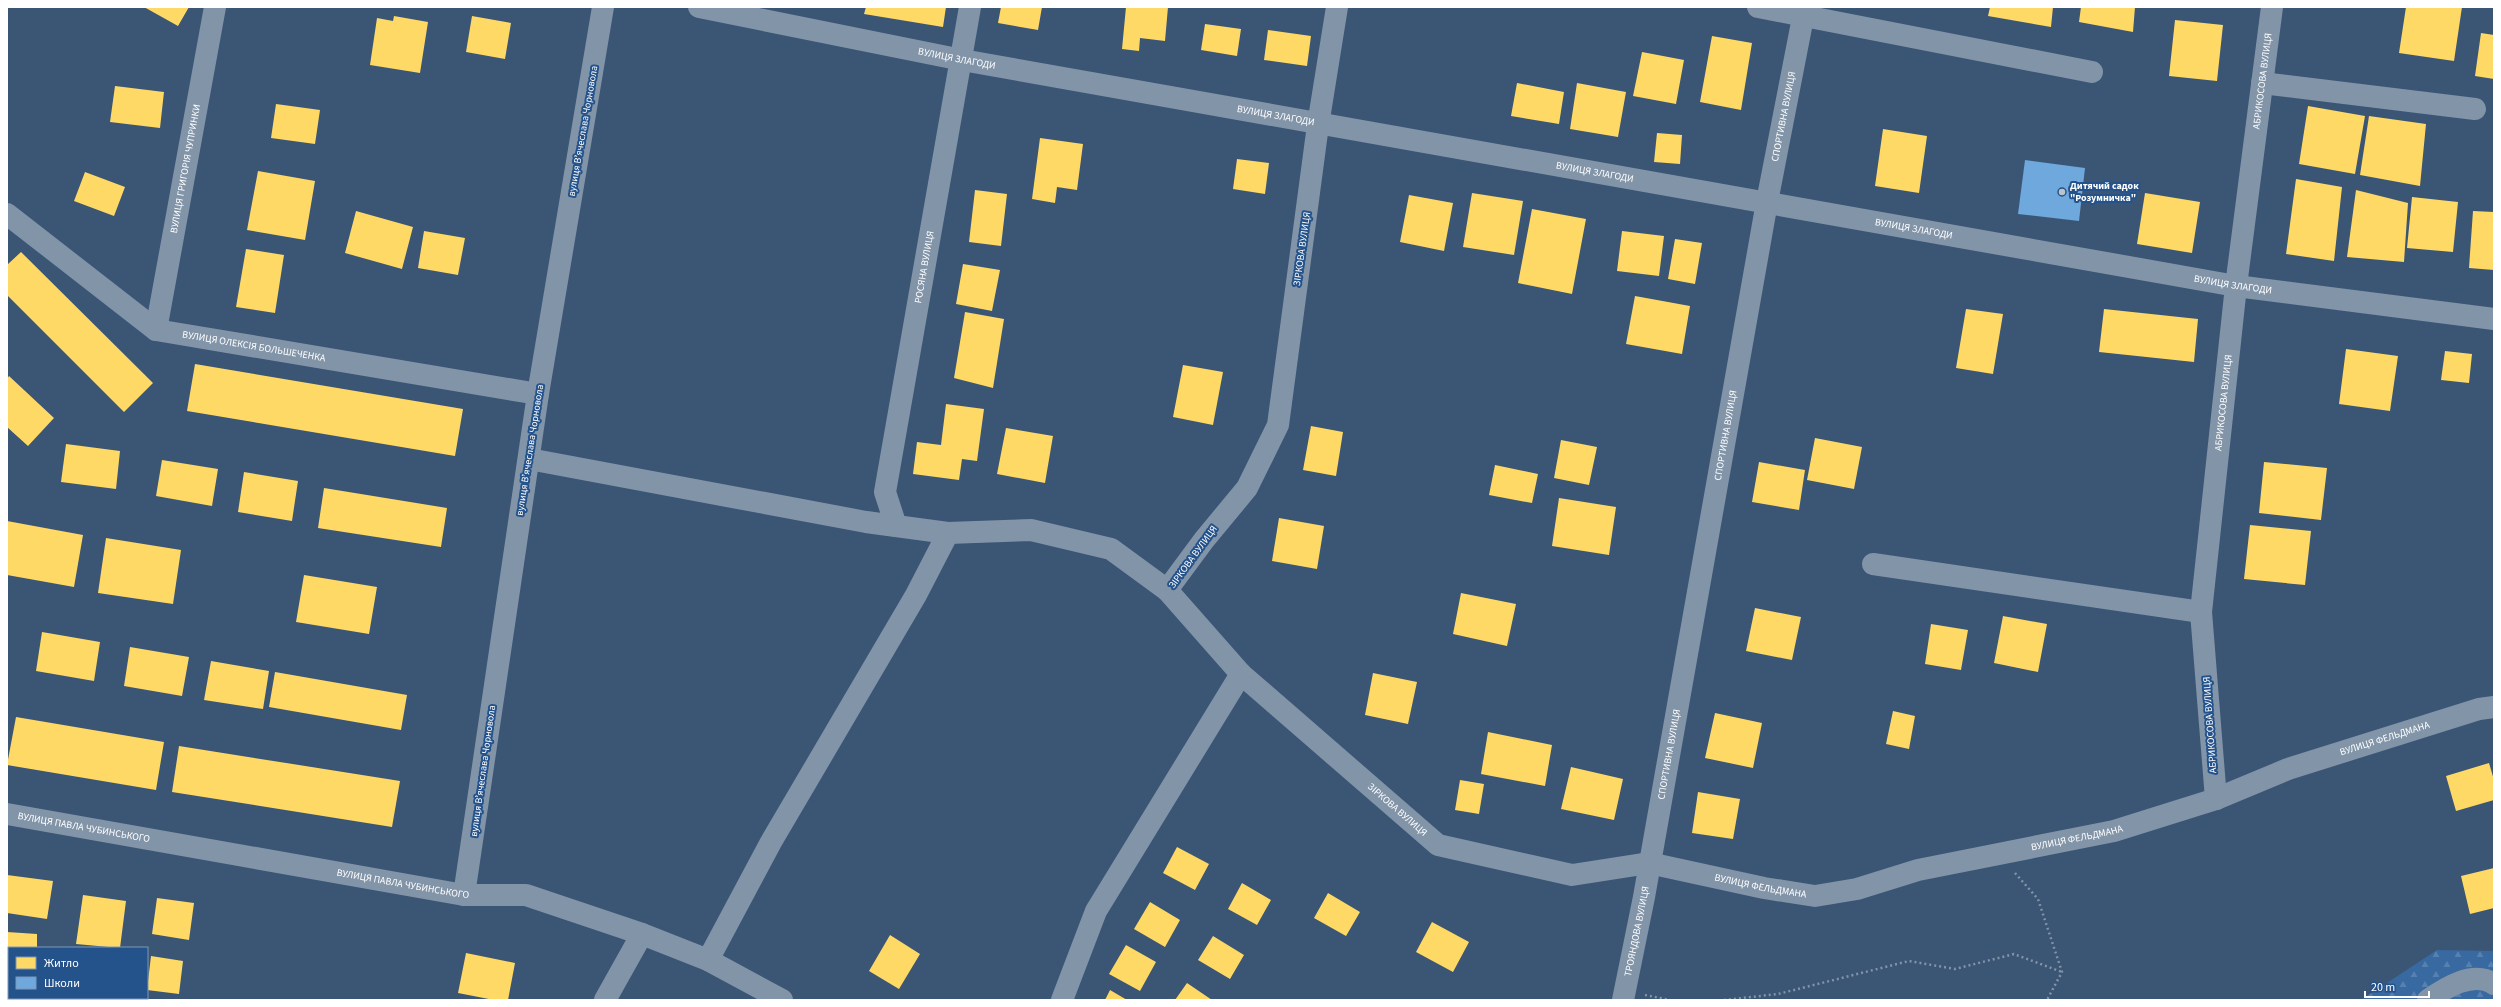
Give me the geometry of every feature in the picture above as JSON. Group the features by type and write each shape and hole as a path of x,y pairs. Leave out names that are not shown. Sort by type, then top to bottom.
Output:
{"street":[{"name":"ВУЛИЦЯ ГРИГОРІЯ ЧУПРИНКИ","path":"156,330 215,7"},
{"name":"вулиця Вʼячеслава Чорновола","path":"464,895 538,394 604,7"},
{"name":"ВУЛИЦЯ ЗЛАГОДИ","path":"699,7 962,60 1318,125 1766,202 2236,286 2494,319"},
{"name":"РОСЯНА ВУЛИЦЯ","path":"896,526 885,492 962,60 970,7"},
{"name":"ЗІРКОВА ВУЛИЦЯ","path":"1337,7 1318,125 1278,425 1247,488 1204,540 1167,590 1241,674 1438,845 1572,875 1649,863"},
{"path":"1758,7 1804,12 2092,72"},
{"name":"АБРИКОСОВА ВУЛИЦЯ","path":"2216,799 2202,612 2236,286 2272,7"},
{"name":"СПОРТИВНА ВУЛИЦЯ","path":"1649,863 1766,202 1804,12"},
{"path":"2262,82 2475,109"},
{"name":"ВУЛИЦЯ ОЛЕКСІЯ БОЛЬШЕЧЕНКА","path":"7,214 156,330 538,394"},
{"path":"529,460 896,526 948,533 1031,530 1111,550 1167,590"},
{"path":"708,960 771,842 916,595 948,533"},
{"path":"1873,564 2202,612"},
{"path":"1062,1000 1096,911 1241,674"},
{"name":"ВУЛИЦЯ ФЕЛЬДМАНА","path":"1649,863 1764,888 1815,896 1857,889 1918,870 2114,831 2216,799 2288,769 2479,709 2494,707"},
{"name":"ВУЛИЦЯ ПАВЛА ЧУБИНСЬКОГО","path":"7,814 464,895 526,895 642,934 708,960 782,1000"},
{"name":"ТРОЯНДОВА ВУЛИЦЯ","path":"1623,1000 1649,863"},
{"path":"605,1000 642,934"},
{"path":"2428,1000 2447,987 2470,979 2490,981 2494,984"}],"path":[{"path":"2014,871 2038,899 2062,972 2047,1000"},
{"path":"1724,1000 1778,994 1908,961 1955,969 2014,954 2062,972"}],"green space":[{"path":"2437,950 2494,951 2494,1000 2361,1000"}],"building: Житло":[{"path":"144,7 189,7 178,26"},
{"path":"866,7 946,7 943,27 864,14"},
{"path":"1001,7 1042,7 1038,30 998,23"},
{"path":"1126,7 1168,7 1165,41 1140,38 1139,51 1122,49"},
{"path":"1990,7 2053,7 2051,27 1988,16"},
{"path":"2081,7 2135,7 2133,32 2079,22"},
{"path":"2406,7 2462,7 2454,61 2399,53"},
{"path":"394,16 428,22 420,73 370,65 377,18 393,21"},
{"path":"472,16 511,23 505,59 466,52"},
{"path":"2175,20 2223,25 2217,81 2169,76"},
{"path":"1205,24 1241,29 1237,56 1201,50"},
{"path":"1268,30 1311,36 1307,66 1264,60"},
{"path":"2481,33 2494,35 2494,79 2475,76"},
{"path":"1712,36 1752,43 1741,110 1700,102"},
{"path":"1642,52 1684,60 1676,104 1633,96"},
{"path":"1517,83 1564,92 1559,124 1511,116"},
{"path":"1577,83 1626,92 1618,137 1570,129"},
{"path":"115,86 164,92 160,128 110,122"},
{"path":"276,104 320,110 315,144 271,138"},
{"path":"2308,106 2365,116 2355,174 2299,164"},
{"path":"2369,116 2426,124 2420,186 2360,175"},
{"path":"1883,129 1927,136 1919,193 1875,186"},
{"path":"1657,133 1682,135 1680,164 1654,162"},
{"path":"1040,138 1083,144 1077,190 1057,187 1055,203 1032,199"},
{"path":"1237,159 1269,163 1265,194 1233,189"},
{"path":"258,171 315,181 305,240 247,230"},
{"path":"85,172 125,187 114,216 74,201"},
{"path":"2296,179 2342,187 2334,261 2286,254"},
{"path":"975,190 1007,194 1001,246 969,242"},
{"path":"2356,190 2408,203 2404,262 2347,257"},
{"path":"1472,193 1523,201 1514,255 1463,247"},
{"path":"2145,193 2200,202 2192,253 2137,244"},
{"path":"1409,195 1453,203 1444,251 1400,242"},
{"path":"2412,197 2458,202 2453,252 2407,248"},
{"path":"1532,209 1586,219 1572,294 1518,283"},
{"path":"356,211 413,227 402,269 345,253"},
{"path":"2473,211 2494,212 2494,270 2469,268"},
{"path":"424,231 465,238 458,275 418,268"},
{"path":"1622,231 1664,236 1659,276 1617,271"},
{"path":"1675,239 1702,243 1695,284 1668,279"},
{"path":"246,249 284,255 275,313 236,307"},
{"path":"21,252 153,383 124,412 7,295 7,265"},
{"path":"963,264 1000,270 992,311 956,304"},
{"path":"1635,296 1690,306 1682,354 1626,344"},
{"path":"1966,309 2003,314 1993,374 1956,368"},
{"path":"2104,309 2198,319 2194,362 2099,352"},
{"path":"965,312 1004,319 993,388 954,378"},
{"path":"2346,349 2398,356 2390,411 2339,404"},
{"path":"2445,351 2472,354 2469,383 2441,380"},
{"path":"195,364 463,409 455,456 187,411"},
{"path":"1183,365 1223,372 1213,425 1173,417"},
{"path":"9,376 54,418 28,446 7,427 7,379"},
{"path":"946,404 984,409 977,461 962,459 959,480 913,474 917,442 941,445"},
{"path":"1311,426 1343,432 1336,476 1303,470"},
{"path":"1006,428 1053,436 1045,483 997,474"},
{"path":"1815,438 1862,447 1854,489 1807,480"},
{"path":"1561,440 1597,447 1589,485 1554,478"},
{"path":"66,444 120,451 116,489 61,482"},
{"path":"162,460 218,469 212,506 156,496"},
{"path":"1759,462 1805,470 1799,510 1752,502"},
{"path":"2264,462 2327,468 2321,520 2259,513"},
{"path":"1495,465 1538,474 1532,503 1489,495"},
{"path":"244,472 298,481 292,521 238,512"},
{"path":"324,488 447,508 441,547 318,528"},
{"path":"1559,498 1616,507 1609,555 1552,546"},
{"path":"1279,518 1324,526 1317,569 1272,561"},
{"path":"7,521 83,535 74,587 7,575"},
{"path":"2250,525 2311,531 2305,585 2244,579"},
{"path":"106,538 181,550 173,604 98,593"},
{"path":"304,575 377,587 369,634 296,622"},
{"path":"1461,593 1516,604 1507,646 1453,634"},
{"path":"1755,608 1801,617 1792,660 1746,651"},
{"path":"2003,616 2047,624 2038,672 1994,663"},
{"path":"1931,624 1968,630 1961,670 1925,664"},
{"path":"42,632 100,642 94,681 36,671"},
{"path":"130,647 189,657 182,696 124,686"},
{"path":"211,661 269,671 263,709 204,700"},
{"path":"275,672 407,695 401,730 269,707"},
{"path":"1373,673 1417,682 1408,724 1365,715"},
{"path":"1893,711 1915,716 1909,749 1886,744"},
{"path":"1715,713 1762,723 1753,768 1705,758"},
{"path":"16,717 164,742 156,790 7,765"},
{"path":"1488,732 1552,745 1545,786 1481,774"},
{"path":"179,746 400,781 392,827 172,792"},
{"path":"2489,763 2494,780 2494,800 2456,811 2446,776"},
{"path":"1571,767 1623,779 1614,820 1561,809"},
{"path":"1460,780 1484,784 1479,814 1455,810"},
{"path":"1698,792 1740,799 1733,839 1692,833"},
{"path":"1177,847 1209,864 1195,890 1163,873"},
{"path":"2494,868 2494,908 2470,914 2461,876"},
{"path":"7,875 53,881 47,919 7,913"},
{"path":"1242,883 1271,900 1257,925 1228,909"},
{"path":"1328,893 1360,912 1346,936 1314,918"},
{"path":"83,895 126,901 120,947 76,944"},
{"path":"157,898 194,903 189,940 152,934"},
{"path":"1150,902 1180,920 1165,947 1134,929"},
{"path":"1432,922 1469,942 1453,972 1416,952"},
{"path":"7,932 37,934 37,947 8,947 7,968"},
{"path":"890,935 920,954 899,989 869,971"},
{"path":"1213,936 1244,955 1230,979 1198,960"},
{"path":"1126,945 1156,962 1140,991 1109,974"},
{"path":"466,953 515,963 508,1000 494,1000 458,993"},
{"path":"151,956 183,961 179,994 148,990"},
{"path":"1187,983 1212,1000 1175,1000"},
{"path":"1110,990 1127,1000 1105,1000"},
{"path":"7,992 8,999 32,999 31,1000 7,1000"},
{"path":"62,999 110,999 110,1000"}],"building: Школи":[{"path":"2025,160 2085,168 2079,221 2018,214"}],"place":[{"name":"Дитячий садок \"Розумничка\"","path":"2062,192"}]}
